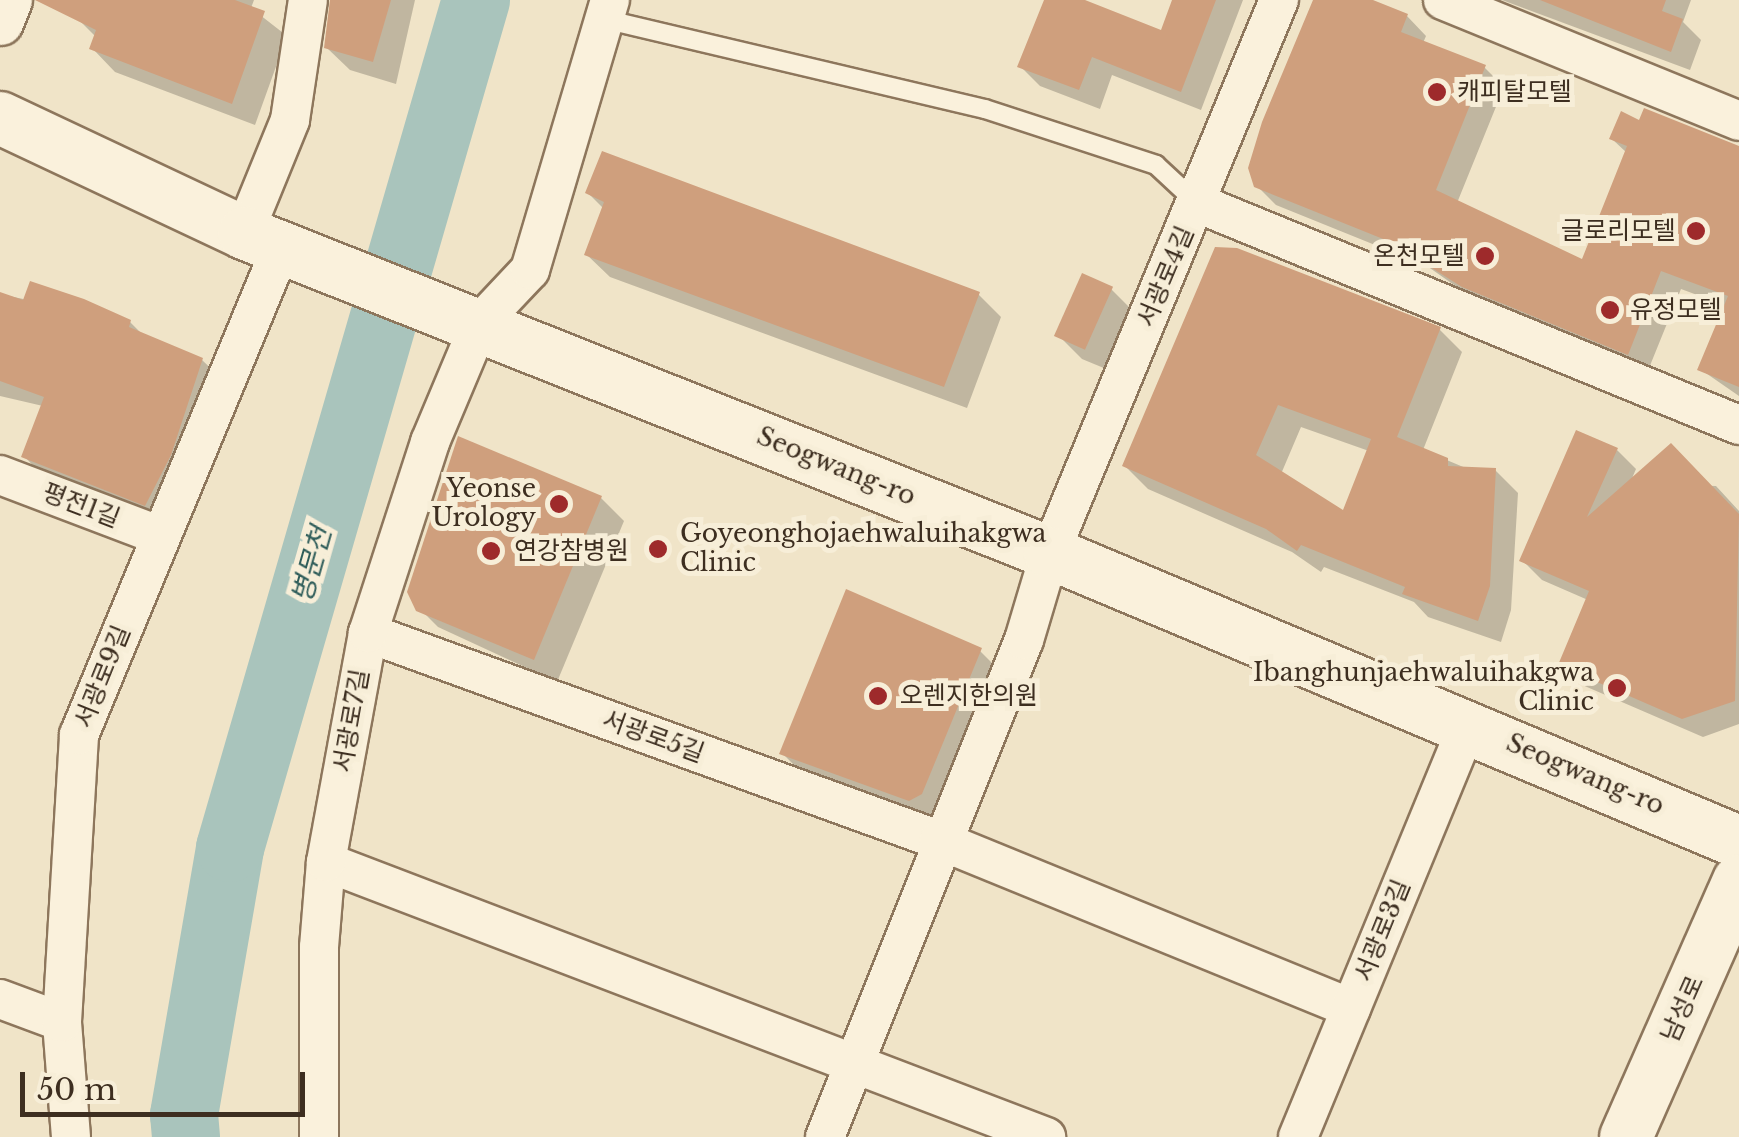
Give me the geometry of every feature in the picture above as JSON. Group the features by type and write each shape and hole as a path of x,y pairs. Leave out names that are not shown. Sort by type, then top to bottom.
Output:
{"main road":[{"path":"0,118 263,240"},
{"name":"Seogwang-ro","path":"263,240 480,323 1050,553 1468,725 1739,842"},
{"name":"남성로","path":"1626,1137 1739,881"}],"street":[{"path":"0,22 9,0"},
{"name":"서광로9길","path":"71,1137 62,1022 79,735 161,536 263,240 290,120 308,0"},
{"name":"서광로4길","path":"1050,553 1279,0"},
{"path":"1442,0 1739,121"},
{"path":"480,323 530,270 607,9"},
{"path":"1197,203 1739,425"},
{"name":"서광로7길","path":"329,1133 326,862 368,633 430,442 480,323"},
{"name":"평전1길","path":"0,476 161,536"},
{"path":"826,1137 940,840 1024,640 1050,553"},
{"name":"서광로5길","path":"368,633 940,840 1351,1008"},
{"name":"서광로3길","path":"1298,1137 1468,725"},
{"path":"326,862 1046,1137"},
{"path":"0,999 62,1022"}],"lane":[{"path":"607,9 984,110 1156,165 1197,203"}],"building":[{"path":"35,0 235,0 265,11 232,104 89,49 96,30"},
{"path":"330,0 391,0 373,62 324,48"},
{"path":"1044,0 1085,0 1161,30 1172,0 1216,0 1181,92 1092,57 1079,90 1017,67"},
{"path":"1313,0 1373,0 1408,14 1401,32 1486,65 1436,190 1582,259 1627,146 1609,139 1621,111 1639,120 1644,108 1739,146 1739,387 1697,370 1728,296 1661,271 1628,355 1462,287 1416,258 1418,253 1254,187 1248,168 1262,122"},
{"path":"1540,0 1666,0 1662,11 1683,19 1671,52"},
{"path":"602,151 980,292 944,387 584,255 604,202 585,193"},
{"path":"1215,247 1237,248 1441,327 1397,437 1448,458 1448,466 1496,468 1490,586 1478,621 1402,594 1405,587 1301,545 1297,551 1266,529 1122,466","holes":["1278,405 1371,439 1343,510 1256,455"]},
{"path":"1082,273 1113,287 1085,350 1054,336"},
{"path":"30,281 84,299 131,320 129,327 203,358 171,455 145,506 21,457 44,397 0,381 0,292 23,300"},
{"path":"1576,430 1618,448 1587,517 1671,443 1739,514 1735,701 1682,719 1558,665 1589,591 1519,561"},
{"path":"458,436 602,496 534,660 416,611 407,592"},
{"path":"846,589 982,648 922,794 909,801 779,754"}],"waterway":[{"name":"병문천","path":"186,1137 184,1115 230,848 476,0"}],"place":[{"name":"캐피탈모텔","path":"1437,92"},
{"name":"글로리모텔","path":"1696,231"},
{"name":"온천모텔","path":"1485,256"},
{"name":"유정모텔","path":"1610,310"},
{"name":"Yeonse Urology","path":"559,504"},
{"name":"Goyeonghojaehwaluihakgwa Clinic","path":"658,549"},
{"name":"연강참병원","path":"491,551"},
{"name":"Ibanghunjaehwaluihakgwa Clinic","path":"1617,688"},
{"name":"오렌지한의원","path":"878,696"}]}
